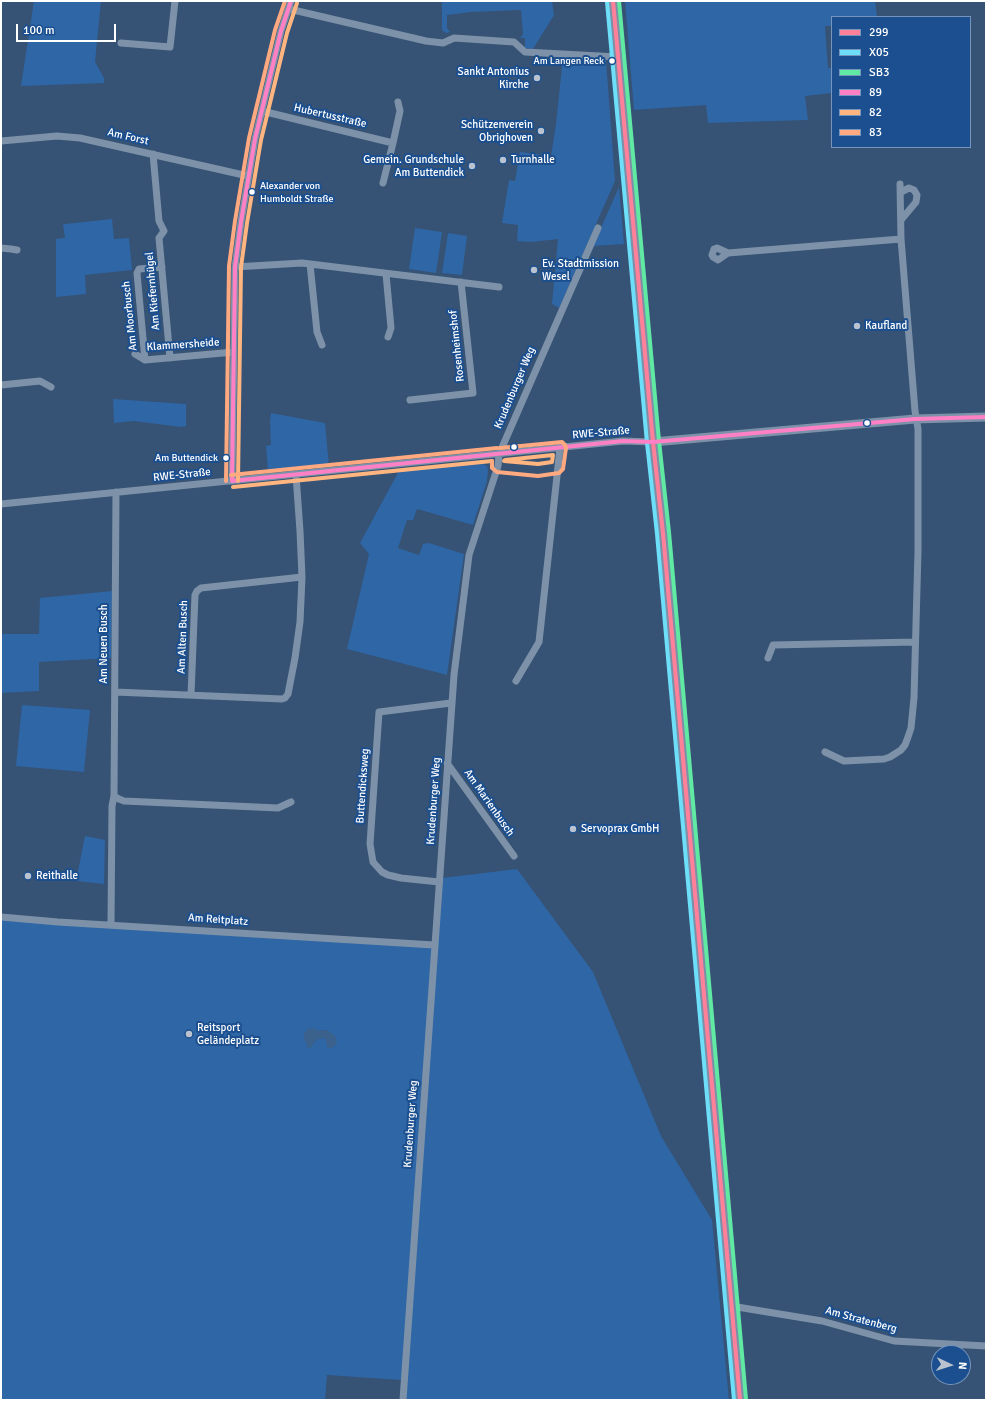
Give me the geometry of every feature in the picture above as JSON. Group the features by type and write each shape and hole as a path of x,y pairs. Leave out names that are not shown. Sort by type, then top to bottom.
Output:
{"main road":[{"path":"613,1 653,442 663,533 740,1400"}],"street":[{"path":"121,43 170,48 175,1"},
{"path":"232,481 235,267 248,176 281,30 291,1"},
{"path":"289,9 426,41 443,43 454,38 514,42 525,52 618,57"},
{"path":"383,183 400,111 398,102"},
{"name":"Hubertusstraße","path":"262,111 393,143"},
{"name":"Am Forst","path":"1,141 68,136 248,176"},
{"name":"Am Kiefernhügel","path":"153,154 159,221 164,231 159,238 170,358"},
{"path":"825,752 844,761 884,759 896,754 905,745 910,728 913,706 918,551 918,429 915,419 901,239 900,188 909,188 914,190 917,195 916,202 901,220"},
{"name":"Krudenburger Weg","path":"403,1400 447,763 454,675 469,555 498,466 499,454 598,228"},
{"path":"728,253 901,239"},
{"path":"1,248 11,248 17,250"},
{"path":"235,267 294,263 310,264 499,287"},
{"path":"310,264 317,332 322,345"},
{"name":"Am Moorbusch","path":"145,360 137,274 139,269 162,267"},
{"path":"386,274 391,328 388,336"},
{"name":"Rosenheimshof","path":"410,400 473,393 461,282"},
{"name":"Klammersheide","path":"135,354 145,360 234,352"},
{"path":"1,385 40,381 51,387"},
{"path":"653,442 915,419 986,417"},
{"name":"RWE-Straße","path":"1,504 623,441 653,442"},
{"path":"516,681 539,642 560,448"},
{"path":"115,692 286,698 295,658 300,622 302,577 296,475"},
{"name":"Am Neuen Busch","path":"111,924 112,806 114,796 116,492"},
{"name":"Am Alten Busch","path":"191,695 195,595 197,591 200,588 302,577"},
{"path":"768,658 773,645 915,642"},
{"name":"Buttendicksweg","path":"439,882 401,878 388,875 377,867 371,856 370,844 379,712 452,703"},
{"name":"Am Marienbusch","path":"447,763 514,856"},
{"path":"114,796 118,800 124,801 278,808 291,802"},
{"name":"Am Reitplatz","path":"1,917 58,922 111,924 434,945"},
{"name":"Am Stratenberg","path":"731,1306 822,1321 894,1341 986,1346"}],"shaded area":[{"path":"34,1 101,1 95,62 104,78 104,83 21,86"},
{"path":"442,1 552,1 554,15 533,49 525,48 525,38 520,38 523,34 521,10 471,12 447,15 447,28 450,32 446,33 442,30"},
{"path":"625,1 875,1 877,16 831,16 831,26 825,26 828,68 831,68 831,93 805,96 808,120 708,123 706,105 634,110"},
{"path":"563,57 606,60 615,181 559,308 552,304 558,239 531,242 517,241 518,225 502,223 509,180 515,181 520,152 551,156"},
{"path":"619,187 624,244 593,246"},
{"path":"112,219 114,239 129,238 132,270 85,275 86,294 56,297 56,239 65,238 63,225"},
{"path":"415,228 442,232 436,273 409,269"},
{"path":"448,233 467,236 462,275 442,273"},
{"path":"113,399 186,404 186,426 181,427 134,421 114,423"},
{"path":"271,413 325,423 329,466 268,472 266,446 271,445"},
{"path":"483,464 487,466 488,470 487,481 473,525 417,509 413,520 407,520 398,548 419,555 423,544 429,543 464,554 447,675 347,649 369,554 360,543 400,469"},
{"path":"112,591 111,658 39,662 39,691 1,693 1,634 39,634 40,598"},
{"path":"22,705 90,710 84,772 16,766"},
{"path":"85,836 105,840 104,884 76,881"},
{"path":"517,869 593,972 661,1136 712,1220 729,1400 400,1400 401,1380 327,1375 325,1400 1,1400 1,919 433,946 442,878","holes":["308,1029 319,1031 327,1030 335,1039 324,1038 318,1039 314,1042 304,1038 304,1034"]},
{"path":"313,1028 319,1031 327,1030 335,1036 337,1043 331,1049 327,1047 326,1039 318,1039 314,1042 312,1047 308,1048 304,1034 308,1029"}],"transit line":[{"name":"83","path":"226,481 229,266 249,138 275,30 285,1"},
{"name":"89","path":"232,481 235,267 255,139 281,31 291,1"},
{"name":"299","path":"613,1 653,442 663,533 740,1400"},
{"name":"SB3","path":"619,1 659,441 669,532 746,1399"},
{"name":"X05","path":"607,2 647,443 657,534 734,1400"},
{"name":"82","path":"238,481 241,267 261,140 287,33 297,3"},
{"name":"89","path":"232,481 623,441 653,442 915,419 986,417"},
{"name":"83","path":"492,461 492,468 497,472 538,476 559,473 563,469 566,448 562,442 500,448"},
{"name":"83","path":"231,475 497,448"},
{"name":"82","path":"553,455 552,462 538,464 504,461 553,455"},
{"name":"82","path":"233,487 492,461"}],"place":[{"name":"Am Langen Reck","path":"612,61"},
{"name":"Sankt Antonius Kirche","path":"537,78"},
{"name":"Schützenverein Obrighoven","path":"541,131"},
{"name":"Turnhalle","path":"503,160"},
{"name":"Gemein. Grundschule Am Buttendick","path":"472,166"},
{"name":"Alexander von Humboldt Straße","path":"252,192"},
{"name":"Ev. Stadtmission Wesel","path":"534,270"},
{"name":"Kaufland","path":"857,326"},
{"name":"Am Buttendick","path":"226,458"},
{"name":"Servoprax GmbH","path":"573,829"},
{"name":"Reithalle","path":"28,876"},
{"name":"Reitsport Geländeplatz","path":"189,1034"}]}
